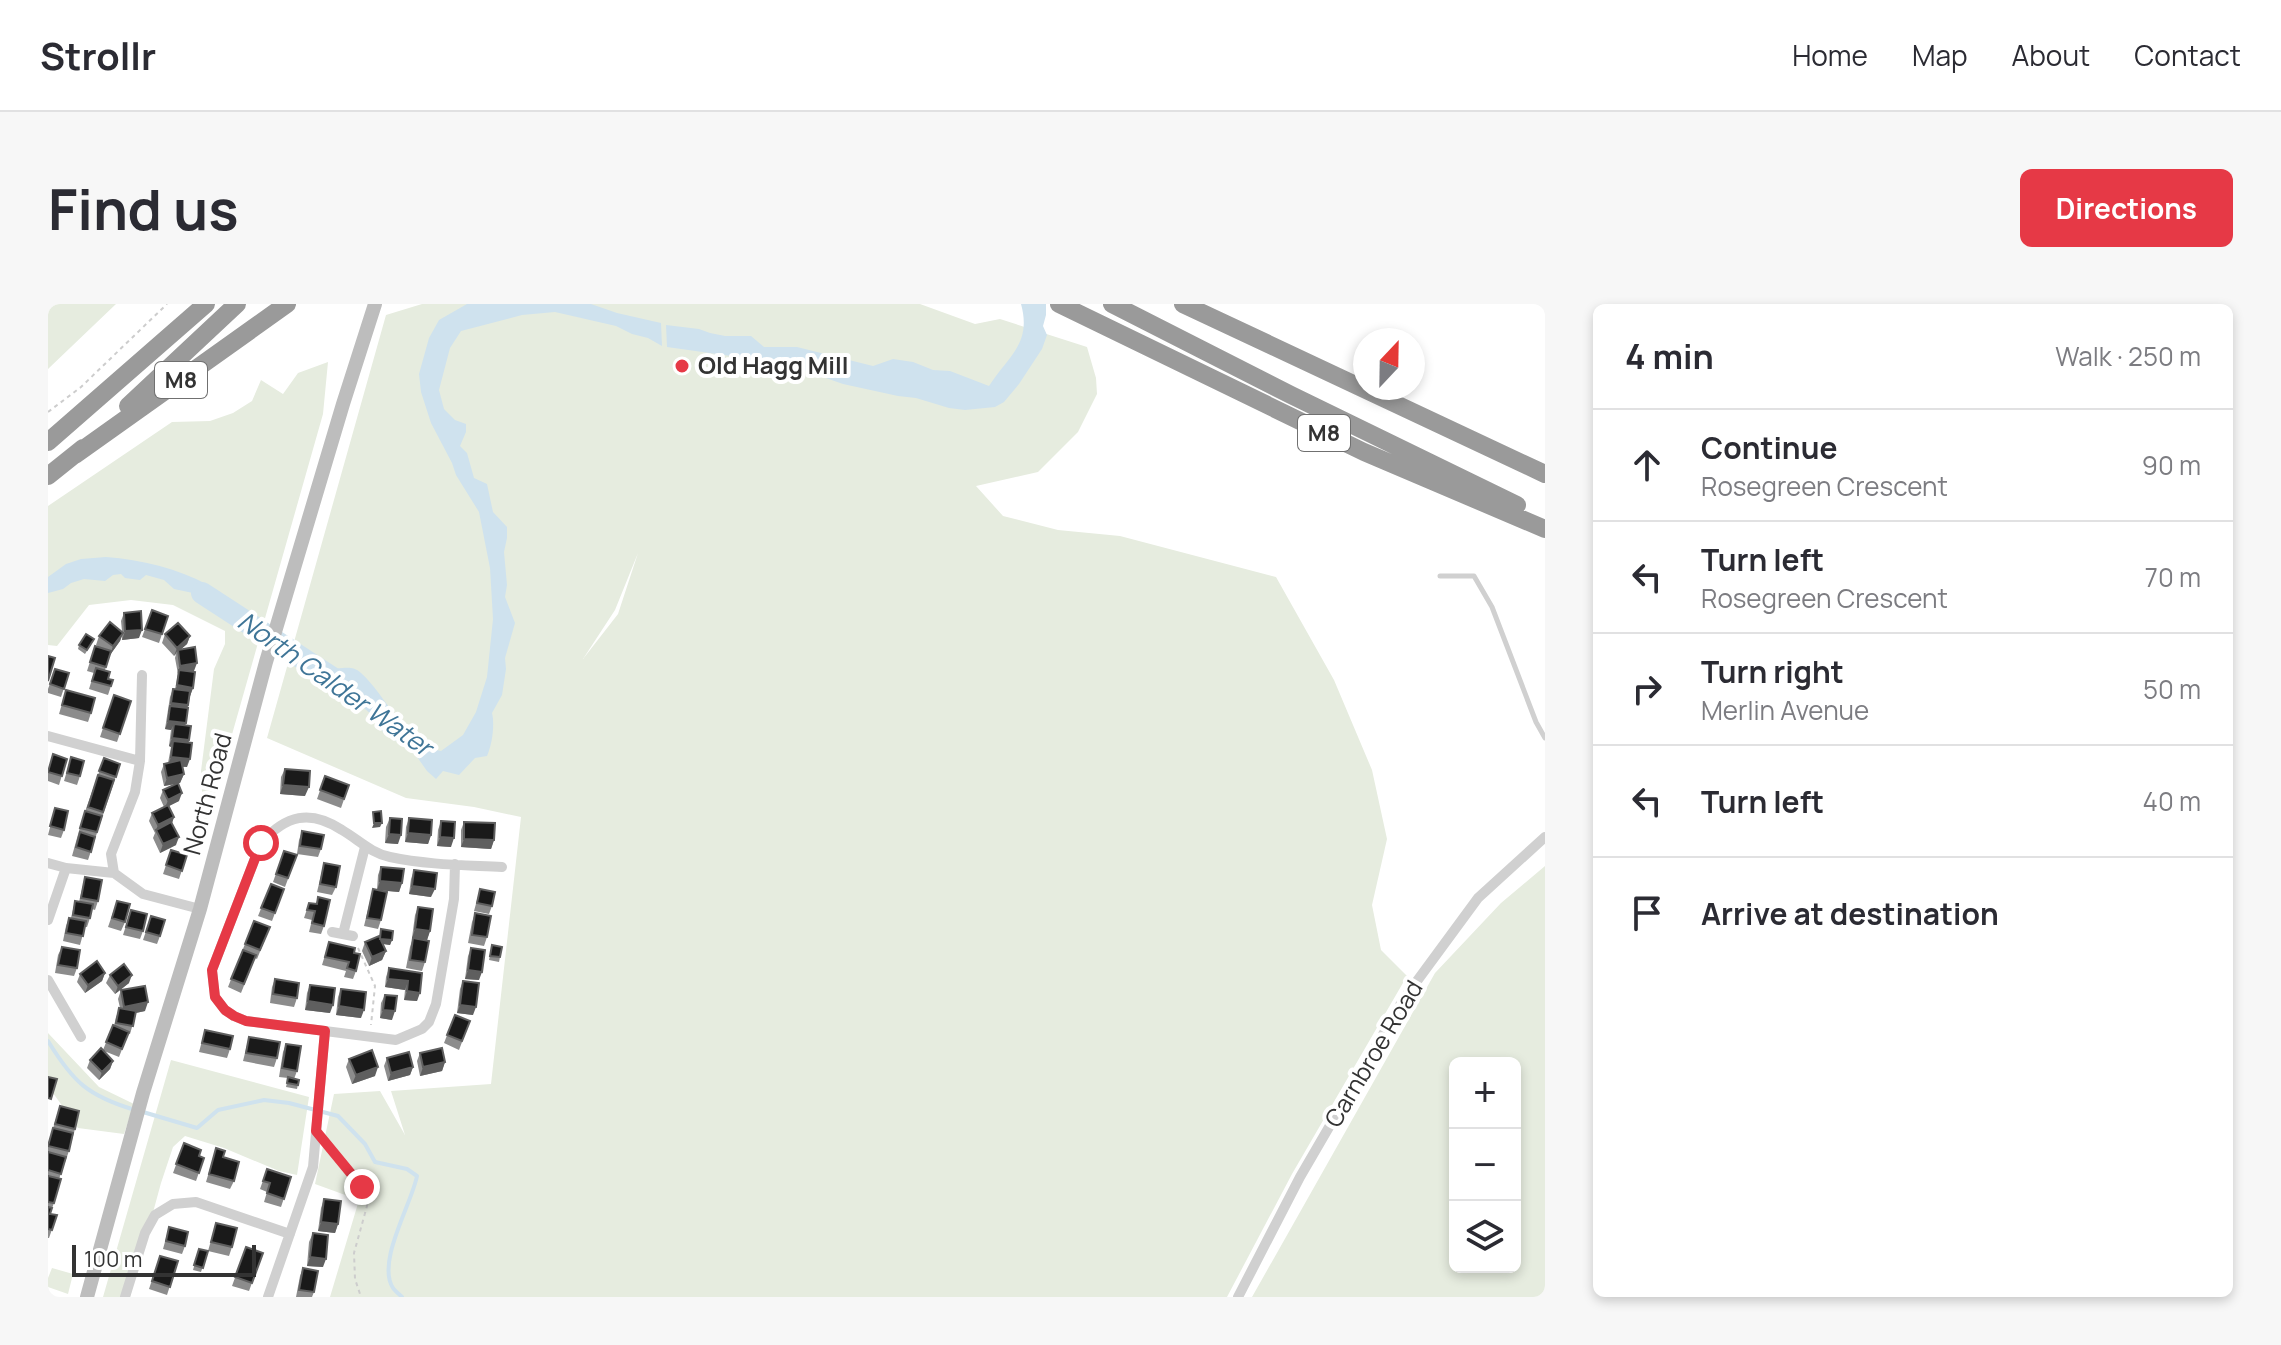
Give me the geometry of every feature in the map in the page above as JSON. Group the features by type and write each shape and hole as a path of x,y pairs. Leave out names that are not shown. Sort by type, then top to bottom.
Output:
{"highway":[{"path":"48,442 206,304"},
{"path":"48,476 75,455 237,304"},
{"name":"M8","path":"75,455 287,304"},
{"name":"M8","path":"1059,304 1364,452 1545,529"},
{"name":"M8","path":"1112,304 1545,519"},
{"name":"M8","path":"1183,304 1545,474"},
{"name":"M8","path":"1192,304 1226,325"}],"main road":[{"name":"North Road","path":"87,1297 143,1093 200,909 277,623 375,304"}],"street":[{"path":"114,873 111,854 135,792 140,761 142,675"},
{"path":"48,736 140,761"},
{"path":"455,864 452,914 436,1004 429,1022 422,1029 396,1040 246,1021 225,1010 215,997 212,970 261,843 275,827 290,819 323,820 365,847 388,857 502,867"},
{"name":"Carnbroe Road","path":"1238,1297 1300,1177 1403,1000 1478,898 1545,837"},
{"path":"343,934 365,847"},
{"path":"48,863 114,873 143,894 200,909"},
{"path":"48,920 66,868"},
{"path":"48,980 81,1037"},
{"path":"268,1297 313,1167 325,1031"},
{"path":"113,1285 126,1294 145,1233 155,1215 173,1204 196,1202 290,1234"}],"lane":[{"path":"1440,576 1474,576 1492,607 1545,738"}],"path":[{"path":"48,412 81,387 167,304"},
{"path":"343,934 375,986 370,1038"},
{"path":"316,1126 362,1187 367,1206 354,1253 355,1279 361,1297"}],"shaded area":[{"path":"48,304 116,304 48,369"},
{"path":"422,304 920,304 975,324 1000,319 1087,347 1097,394 1078,432 1038,472 976,486 1003,516 1058,530 1120,536 1276,577 1334,680 1372,770 1387,839 1372,905 1381,950 1407,976 1292,1174 1227,1297 330,1297 359,1200 315,1184 334,1094 380,1091 405,1135 391,1091 491,1084 521,817 406,798 267,738 386,315","holes":["638,553 618,614 583,659 615,610"]},
{"path":"328,362 323,414 204,833 201,771 214,669 225,644 225,631 173,605 131,600 89,605 57,646 48,645 48,506 172,422 210,421 233,413 252,401 261,380 283,394 298,373"},
{"path":"1545,866 1545,1297 1252,1297 1435,973 1501,903"},
{"path":"48,1033 99,1087 134,1104 124,1134 78,1128 48,1086"},
{"path":"171,1060 309,1097 297,1175 185,1136 173,1147 130,1297 103,1297"},
{"path":"52,1268 73,1274 68,1294 48,1287"}],"water":[{"path":"467,304 591,304 661,323 662,346 616,326 555,312 522,315 461,331 450,348 439,390 444,409 455,420 466,424 460,446 467,453 474,478 487,484 493,512 507,527 505,597 515,623 505,658 502,695 492,713 492,735 487,756 475,758 459,775 443,771 436,779 415,754 383,732 372,715 333,681 306,672 314,659 331,668 357,670 407,730 429,747 441,751 463,735 476,712 487,677 493,619 490,568 479,512 456,475 431,423 419,374 429,338 439,320"},
{"path":"1021,304 1046,304 1043,326 1047,335 1042,349 1019,384 1004,402 995,407 949,408 916,398 843,384 803,370 667,347 666,325 725,336 751,336 764,347 797,347 873,366 893,359 913,362 933,370 950,371 989,386 1021,340 1024,318"},
{"path":"106,557 172,569 211,587 231,606 225,613 193,593 174,589 164,580 146,575 140,580 125,578 121,574 105,581 84,579 48,593 48,577 66,564"}],"building":[{"path":"152,610 168,616 162,634 145,629"},
{"path":"141,611 142,630 125,631 124,613"},
{"path":"110,622 123,633 113,646 99,636"},
{"path":"178,623 190,636 177,648 165,634"},
{"path":"86,634 94,639 87,650 79,645"},
{"path":"95,646 111,651 106,667 90,662"},
{"path":"195,647 197,663 180,666 178,650"},
{"path":"48,656 55,658 48,681"},
{"path":"96,668 110,672 108,679 113,680 111,686 92,681"},
{"path":"55,669 69,673 64,689 50,684"},
{"path":"179,670 195,672 193,688 177,685"},
{"path":"173,689 190,691 188,705 171,703"},
{"path":"66,690 95,698 91,713 62,705"},
{"path":"114,695 131,701 120,734 103,728"},
{"path":"170,706 188,708 186,723 168,721"},
{"path":"174,724 191,726 189,740 172,738"},
{"path":"173,741 192,743 190,759 171,757"},
{"path":"53,754 67,759 62,776 48,772"},
{"path":"71,757 84,761 80,776 67,773"},
{"path":"104,758 120,764 116,777 99,771"},
{"path":"181,760 184,774 167,778 164,764"},
{"path":"285,769 310,771 309,787 283,785"},
{"path":"98,775 114,780 103,812 88,807"},
{"path":"325,776 349,785 344,799 320,790"},
{"path":"178,783 182,793 168,800 163,790"},
{"path":"168,805 174,817 158,825 152,813"},
{"path":"55,808 68,811 64,830 50,826"},
{"path":"85,811 102,816 97,832 80,828"},
{"path":"381,811 382,823 374,823 373,812"},
{"path":"390,818 402,819 401,835 389,834"},
{"path":"409,818 432,820 431,835 408,833"},
{"path":"441,821 455,822 454,838 440,837"},
{"path":"171,822 179,837 163,844 156,830"},
{"path":"464,822 495,823 494,840 464,839"},
{"path":"302,831 324,835 321,849 300,846"},
{"path":"80,832 95,837 91,852 76,847"},
{"path":"171,850 187,855 182,871 166,865"},
{"path":"284,851 297,855 288,878 276,874"},
{"path":"324,863 340,866 336,887 320,884"},
{"path":"381,867 404,869 402,883 380,881"},
{"path":"414,870 437,873 435,889 412,886"},
{"path":"85,877 102,880 98,901 81,898"},
{"path":"271,884 284,889 275,913 261,908"},
{"path":"373,889 387,892 381,920 367,918"},
{"path":"480,889 495,892 492,906 477,903"},
{"path":"318,897 330,900 324,926 312,923 315,911 307,910 309,903 317,904"},
{"path":"75,901 93,904 90,918 73,915"},
{"path":"117,901 130,904 125,922 112,918"},
{"path":"418,907 433,909 430,931 415,929"},
{"path":"131,910 147,914 143,931 126,927"},
{"path":"475,913 491,916 487,937 472,935"},
{"path":"151,916 165,920 160,936 146,932"},
{"path":"69,918 86,921 83,936 66,933"},
{"path":"254,921 270,927 260,950 245,944"},
{"path":"381,929 393,931 392,940 380,939"},
{"path":"379,936 386,951 372,957 365,942"},
{"path":"413,938 429,941 425,962 410,960"},
{"path":"329,942 355,948 354,953 360,954 356,971 347,968 349,962 325,957"},
{"path":"492,945 502,947 500,957 490,956"},
{"path":"62,947 80,950 77,968 58,965"},
{"path":"471,948 485,950 482,972 468,970"},
{"path":"243,950 256,955 244,984 231,979"},
{"path":"97,961 105,973 88,985 80,974"},
{"path":"124,964 132,975 118,986 110,975"},
{"path":"389,968 422,973 420,993 407,991 408,981 388,979"},
{"path":"275,979 299,983 297,998 273,994"},
{"path":"463,981 479,983 476,1007 460,1005"},
{"path":"310,985 335,988 333,1005 308,1001"},
{"path":"145,986 148,1002 124,1007 121,990"},
{"path":"341,989 366,992 364,1010 339,1006"},
{"path":"385,995 397,996 395,1011 383,1010"},
{"path":"119,1008 136,1011 133,1026 116,1023"},
{"path":"455,1015 470,1021 462,1041 447,1035"},
{"path":"113,1025 129,1032 122,1049 106,1042"},
{"path":"205,1030 233,1036 230,1049 202,1043"},
{"path":"249,1037 280,1042 277,1058 246,1053"},
{"path":"286,1044 301,1046 297,1071 282,1068"},
{"path":"101,1048 113,1061 102,1072 90,1060"},
{"path":"442,1048 445,1062 423,1067 420,1053"},
{"path":"372,1050 378,1067 356,1075 349,1059"},
{"path":"409,1052 413,1067 391,1073 387,1058"},
{"path":"48,1077 57,1079 51,1099 48,1098"},
{"path":"288,1077 299,1080 298,1085 287,1083"},
{"path":"60,1106 79,1111 75,1129 55,1124"},
{"path":"53,1128 73,1133 69,1151 48,1146"},
{"path":"184,1143 201,1150 199,1156 204,1158 199,1173 176,1164"},
{"path":"216,1148 225,1151 223,1157 239,1162 234,1181 209,1174"},
{"path":"48,1152 66,1157 61,1174 48,1170"},
{"path":"267,1169 291,1177 284,1199 267,1193 270,1183 263,1181"},
{"path":"48,1176 61,1179 54,1203 48,1202"},
{"path":"324,1199 341,1201 338,1224 321,1222"},
{"path":"48,1207 52,1208 50,1214 57,1215 52,1230 48,1229"},
{"path":"216,1223 237,1228 232,1247 211,1242"},
{"path":"169,1227 188,1232 185,1246 166,1241"},
{"path":"313,1233 328,1235 326,1259 310,1257"},
{"path":"246,1247 263,1253 252,1283 235,1277"},
{"path":"199,1249 208,1251 203,1268 194,1265"},
{"path":"160,1256 178,1261 170,1287 152,1281"},
{"path":"303,1268 318,1271 314,1292 299,1290"}],"waterway":[{"name":"North Calder Water","path":"202,593 334,679"},
{"path":"48,1041 83,1086 105,1099 135,1110"},
{"path":"143,1112 197,1128 218,1110 264,1100 338,1116 365,1144 375,1162 407,1169 417,1176 389,1263 393,1288 402,1297"}],"place":[{"name":"Old Hagg Mill","path":"682,366"}],"route":[{"path":"261,843 212,970 215,997 225,1010 246,1021 325,1031 316,1131 362,1187"}]}
